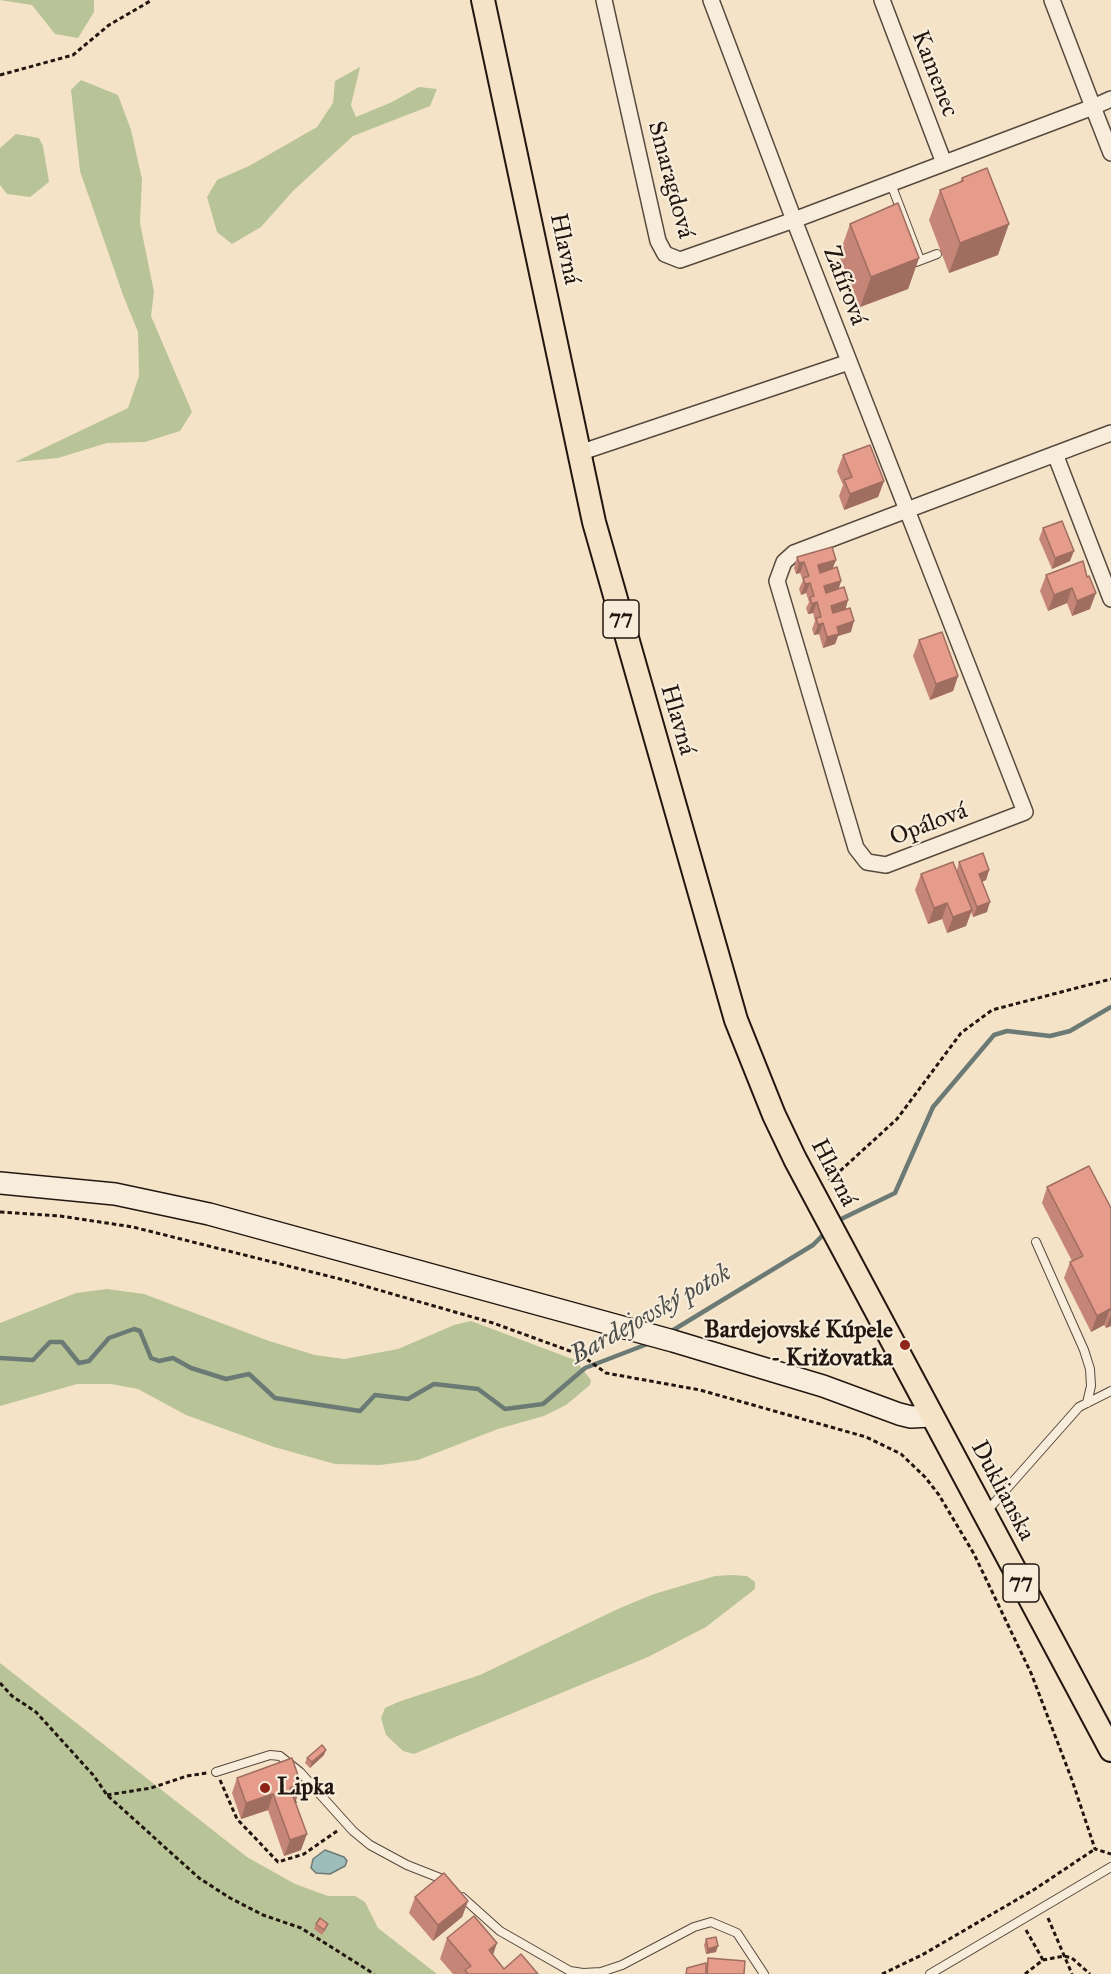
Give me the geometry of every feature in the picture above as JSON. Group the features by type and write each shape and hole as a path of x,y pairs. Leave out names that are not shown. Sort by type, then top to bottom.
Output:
{"main road":[{"name":"Hlavná","path":"483,0 579,453 609,579 736,1020 774,1115 813,1195 931,1416"},
{"name":"Duklianska","path":"931,1416 1111,1750"}],"street":[{"name":"Smaragdová","path":"604,0 658,241 665,254 680,260 794,220"},
{"path":"711,0 794,220 1111,99"},
{"name":"Kamenec","path":"882,0 944,163"},
{"path":"1052,0 1111,153"},
{"name":"Zafírová","path":"794,220 907,510"},
{"path":"579,453 849,362"},
{"path":"907,510 1111,433"},
{"path":"1055,454 1111,599"},
{"name":"Opálová","path":"907,510 1025,812 886,865 867,862 856,848 777,581 784,562 794,553 907,510"},
{"path":"0,1183 96,1191 163,1203 673,1341 823,1386 899,1414 911,1417 931,1416"}],"lane":[{"path":"891,184 920,260"},
{"path":"903,266 937,254"},
{"path":"1035,1242 1084,1350 1090,1369 1091,1386 1088,1403"},
{"path":"984,1515 1079,1407 1111,1391"},
{"path":"216,1772 270,1755 280,1756 290,1762 347,1825 370,1845 407,1865 441,1878 500,1931 570,1971 601,1972 622,1965 694,1927 711,1922 737,1933 764,1974"},
{"path":"930,1974 1111,1867"}],"path":[{"path":"0,75 73,55 110,25 152,0"},
{"path":"813,1195 897,1119 961,1033 992,1010 1111,979"},
{"path":"0,1212 96,1220 190,1240 344,1280 493,1323 587,1359 601,1370 700,1390 866,1437 901,1454 913,1464 939,1496 966,1539 1031,1673 1095,1849"},
{"path":"0,1683 12,1696 36,1712 94,1776 107,1795 199,1878 238,1902 301,1928 374,1974"},
{"path":"107,1795 151,1788 187,1776 216,1772 237,1819 273,1860 278,1862 304,1854 347,1825"},
{"path":"285,1805 316,1790"},
{"path":"1095,1849 1111,1854"},
{"path":"882,1974 922,1955 1035,1889 1095,1849"},
{"path":"1035,1889 1038,1895"},
{"path":"1021,1921 1042,1960"},
{"path":"1050,1922 1072,1974"},
{"path":"1025,1974 1042,1960 1064,1956 1072,1958 1090,1974"}],"green space":[{"path":"0,0 94,0 94,12 78,38 55,34 32,5"},
{"path":"360,67 351,105 356,117 392,102 419,87 437,89 430,106 353,136 293,191 261,227 232,244 217,232 207,197 217,180 249,166 317,127 333,103 335,81"},
{"path":"81,80 118,95 131,130 142,179 140,223 154,292 151,316 192,412 180,431 145,442 107,443 58,458 15,462 128,408 139,376 138,332 80,171 71,90"},
{"path":"16,134 39,138 43,146 49,182 30,197 7,194 0,185 0,148"},
{"path":"107,1289 144,1294 269,1341 315,1355 344,1359 398,1349 454,1325 471,1321 575,1360 591,1380 590,1385 566,1405 544,1416 498,1429 418,1460 380,1465 335,1464 274,1447 186,1415 138,1389 111,1384 77,1384 0,1406 0,1323 76,1293"},
{"path":"715,1576 747,1576 755,1582 755,1589 706,1627 648,1657 414,1754 403,1751 386,1735 381,1718 385,1708 480,1675 654,1594"},
{"path":"0,1663 247,1857 295,1884 328,1896 355,1896 365,1902 378,1928 437,1974 0,1974"}],"water":[{"path":"325,1850 344,1857 347,1861 345,1866 330,1874 316,1873 311,1868 313,1859"}],"building":[{"path":"987,168 1009,224 960,243 940,190"},
{"path":"898,203 919,258 871,277 850,224"},
{"path":"870,445 884,481 850,494 844,480 852,477 843,455"},
{"path":"1062,521 1074,551 1055,558 1043,528"},
{"path":"832,547 836,560 818,565 820,573 837,567 841,581 824,586 826,593 844,587 848,600 831,606 833,613 850,608 854,621 837,627 839,634 827,637 823,623 818,625 816,618 821,617 817,602 812,604 810,597 814,596 810,583 805,584 803,578 809,576 804,562 799,563 797,557"},
{"path":"1083,561 1087,577 1089,576 1096,593 1077,601 1072,588 1054,595 1046,575"},
{"path":"942,632 958,676 936,684 919,640"},
{"path":"983,853 989,870 979,874 990,902 977,907 959,862"},
{"path":"953,862 972,910 953,917 947,903 934,908 921,874"},
{"path":"1089,1166 1111,1208 1111,1311 1110,1309 1097,1316 1070,1262 1083,1256 1047,1187"},
{"path":"322,1745 326,1750 312,1762 307,1758"},
{"path":"292,1758 301,1784 290,1788 307,1834 290,1840 273,1794 246,1803 237,1778"},
{"path":"444,1873 468,1901 438,1925 415,1897"},
{"path":"474,1916 497,1943 489,1950 504,1969 521,1954 538,1974 468,1974 465,1970 471,1966 447,1938"},
{"path":"320,1918 328,1924 324,1930 316,1924"},
{"path":"716,1937 718,1946 708,1949 706,1939"},
{"path":"708,1958 745,1961 744,1974 707,1974"},
{"path":"706,1963 706,1974 686,1974 687,1968"}],"waterway":[{"name":"Bardejovský potok","path":"837,1221 895,1193 933,1107 994,1035 1007,1031 1050,1036 1070,1031 1111,1007"},
{"name":"Bardejovský potok","path":"670,1332 813,1245 827,1231"},
{"name":"Bardejovský potok","path":"0,1358 33,1360 50,1342 62,1342 79,1363 89,1361 109,1338 134,1329 140,1331 151,1358 159,1361 173,1358 191,1368 226,1379 249,1374 275,1398 360,1411 375,1395 408,1399 434,1384 478,1389 505,1409 543,1404 585,1368 650,1343"}],"place":[{"name":"Bardejovské Kúpele - Križovatka","path":"905,1345"},
{"name":"Lipka","path":"265,1788"}]}
